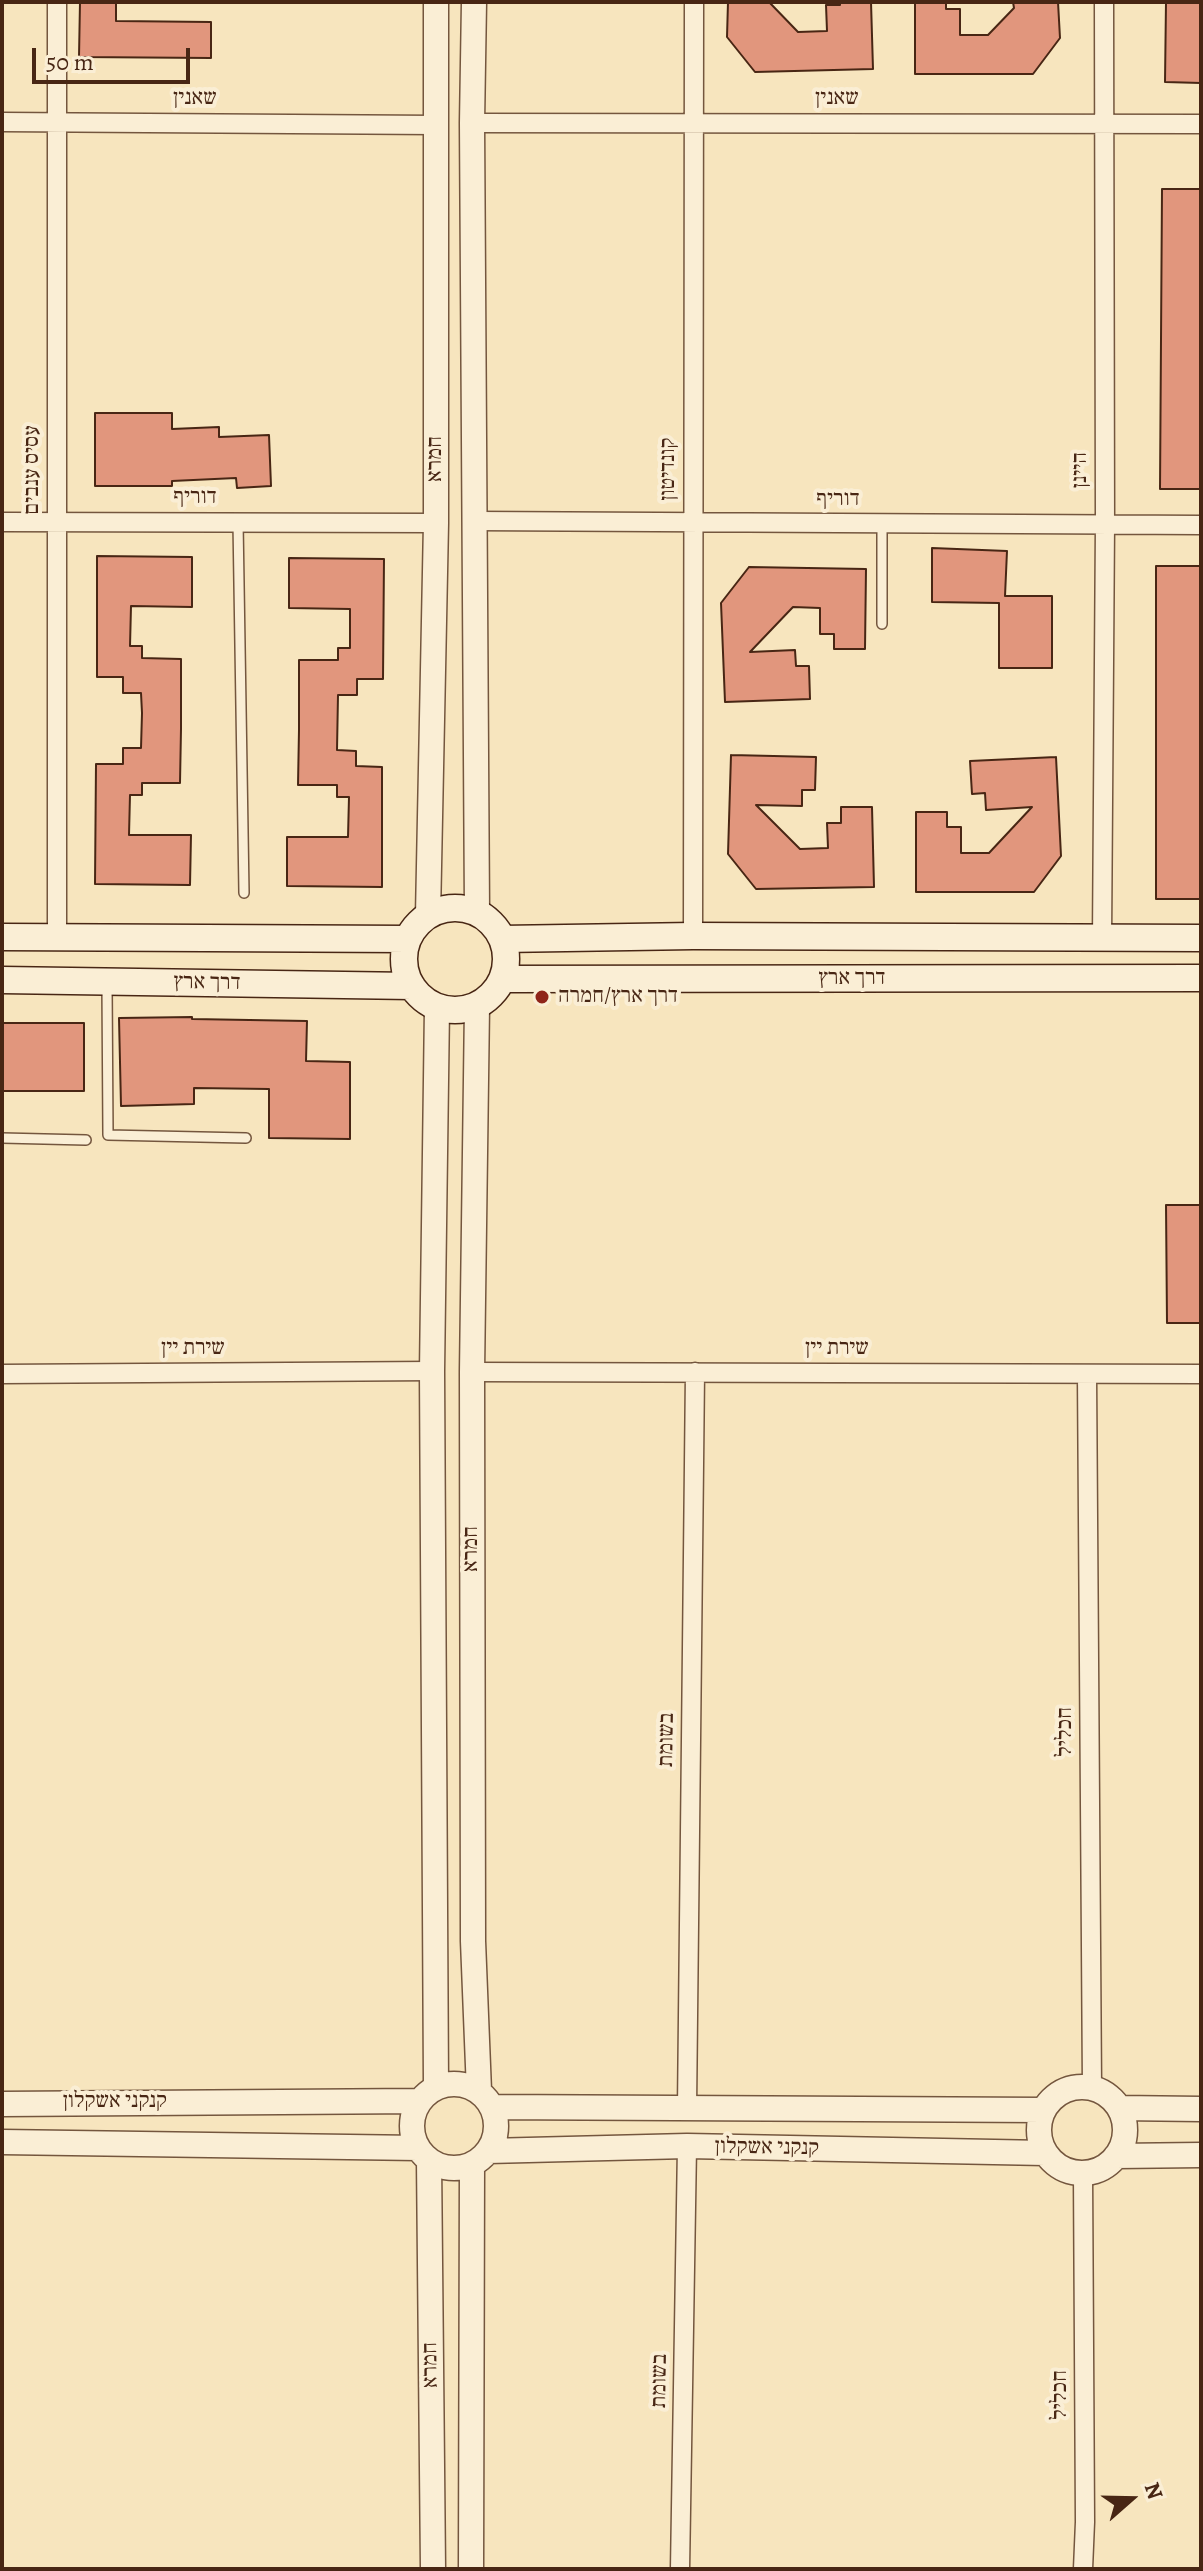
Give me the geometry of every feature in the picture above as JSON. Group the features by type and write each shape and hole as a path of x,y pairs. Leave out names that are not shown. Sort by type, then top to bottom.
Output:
{"main road":[{"path":"452,908 477,912 487,919 502,939 506,966 502,979 487,999 477,1006 464,1010 437,1007 427,1002 412,986 406,971 408,939 413,929 428,915 452,908"},
{"name":"דרך ארץ","path":"502,939 693,936 1201,938"},
{"name":"דרך ארץ","path":"2,937 408,939"},
{"name":"דרך ארץ","path":"502,979 1201,978"},
{"name":"דרך ארץ","path":"2,980 412,986"}],"street":[{"name":"עסיס ענבים","path":"57,2 57,937"},
{"name":"חמרא","path":"428,915 436,523 436,2"},
{"name":"חמרא","path":"474,2 477,912"},
{"name":"קונדיטון","path":"693,936 694,2"},
{"name":"היינן","path":"1102,939 1104,2"},
{"name":"שאנין","path":"2,122 436,125"},
{"name":"שאנין","path":"472,123 1201,124"},
{"name":"דוריף","path":"475,521 1201,525"},
{"name":"דוריף","path":"2,522 436,523"},
{"name":"חמרא","path":"477,1006 472,1372 473,1941 486,2099"},
{"name":"חמרא","path":"428,2094 437,1007"},
{"name":"שירת יין","path":"2,1374 432,1371"},
{"name":"שירת יין","path":"472,1372 1201,1374"},
{"name":"בשומת","path":"687,2108 695,1372"},
{"name":"חכליל","path":"1087,1375 1092,2088"},
{"path":"458,2083 486,2099 497,2129 480,2158 450,2168 424,2154 412,2124 428,2094 458,2083"},
{"path":"1077,2087 1092,2088 1111,2099 1119,2108 1125,2132 1116,2156 1107,2165 1083,2174 1061,2168 1045,2153 1038,2132 1043,2110 1064,2091 1077,2087"},
{"name":"קנקני אשקלון","path":"2,2104 428,2094"},
{"name":"קנקני אשקלון","path":"486,2099 687,2108 1043,2110"},
{"path":"1119,2108 1201,2109"},
{"name":"קנקני אשקלון","path":"2,2142 424,2154"},
{"name":"קנקני אשקלון","path":"480,2158 687,2146 1045,2153"},
{"name":"בשומת","path":"680,2569 687,2146"},
{"name":"חמרא","path":"424,2154 433,2569"},
{"path":"1116,2156 1201,2155"},
{"name":"חמרא","path":"471,2569 480,2158"},
{"name":"חכליל","path":"1083,2174 1083,2569"}],"lane":[{"path":"238,522 244,893"},
{"path":"882,524 882,624"},
{"path":"107,981 108,1135 246,1138"},
{"path":"2,1138 86,1140"}],"building":[{"path":"80,2 116,2 116,21 211,22 211,58 79,57"},
{"path":"728,2 769,2 798,32 827,31 826,5 871,2 873,69 755,72 727,37"},
{"path":"915,2 946,2 946,9 960,9 960,35 988,35 1014,8 1013,2 1058,2 1060,38 1033,74 915,74"},
{"path":"1166,2 1201,2 1201,83 1165,82"},
{"path":"1162,189 1201,189 1201,489 1160,489"},
{"path":"95,413 172,413 172,429 219,427 219,437 269,435 271,486 237,488 236,478 172,481 172,486 95,486"},
{"path":"932,548 1007,551 1005,596 1052,596 1052,668 999,668 999,603 932,602"},
{"path":"97,556 192,557 192,607 131,606 130,646 142,646 142,658 181,659 181,729 180,783 142,783 142,795 130,795 129,835 191,835 190,885 95,884 96,764 123,764 123,748 141,748 142,713 141,693 123,693 123,677 97,677"},
{"path":"289,558 384,559 383,679 357,679 357,695 338,695 337,750 356,751 356,766 382,767 382,887 287,886 287,837 348,837 349,797 337,797 337,785 298,785 299,660 338,660 338,648 350,648 350,609 289,608"},
{"path":"1156,566 1201,566 1201,899 1156,899"},
{"path":"749,567 866,569 865,649 834,649 834,634 820,634 820,608 793,607 750,652 795,650 796,666 809,666 810,699 725,702 721,603"},
{"path":"731,755 816,757 815,790 802,790 802,806 756,805 800,849 828,848 827,823 841,823 841,807 872,807 874,887 756,889 728,854"},
{"path":"1056,757 1061,856 1034,892 916,892 916,812 947,812 947,827 961,827 961,853 989,853 1032,807 986,810 985,793 972,794 970,761"},
{"path":"119,1018 307,1021 306,1061 350,1062 350,1139 269,1138 269,1089 194,1088 194,1104 121,1106"},
{"path":"2,1023 84,1023 84,1091 2,1091"},
{"path":"1166,1205 1201,1205 1201,1323 1167,1323"}],"place":[{"name":"דרך ארץ/חמרה","path":"542,997"}]}
